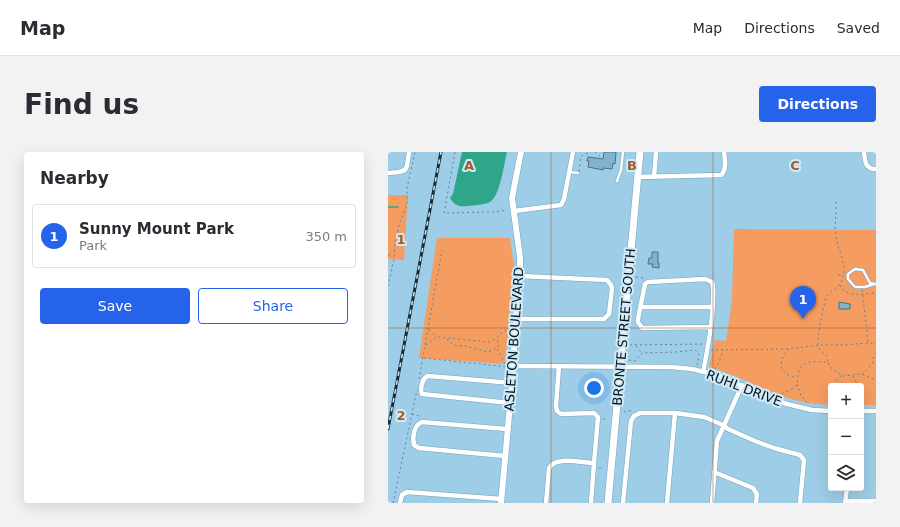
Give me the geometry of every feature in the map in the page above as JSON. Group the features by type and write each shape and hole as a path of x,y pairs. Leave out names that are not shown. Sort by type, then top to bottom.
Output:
{"main road":[{"name":"BRONTE STREET SOUTH","path":"608,503 640,152"}],"street":[{"path":"388,173 400,172 404,170 407,166 409,152"},
{"name":"ASLETON BOULEVARD","path":"502,501 512,383 511,367 520,276 520,257 510,211 521,152"},
{"path":"510,211 561,205 564,199 573,152"},
{"path":"654,176 656,152"},
{"path":"638,177 721,175 724,173 725,169 724,152"},
{"path":"864,152 867,166 876,169"},
{"path":"516,321 604,319 609,314 612,288 607,280 520,276"},
{"path":"703,372 711,327 713,306 712,282 709,280 648,282 645,284 638,322 642,328 711,327"},
{"path":"641,308 713,306"},
{"path":"559,366 556,406 557,411 561,414 594,413 598,417 591,503"},
{"name":"RUHL DRIVE","path":"511,367 671,367 697,370 717,375 782,403 806,409 828,411"},
{"path":"510,403 422,394 421,391 424,379 428,376 512,383"},
{"path":"712,503 717,441 742,385"},
{"path":"864,411 876,411"},
{"path":"667,503 675,413"},
{"path":"624,503 632,417 637,414 675,413 704,417 755,441 803,457 800,503"},
{"path":"505,456 417,447 414,445 413,440 415,427 422,422 507,429"},
{"path":"546,503 551,465 558,461 594,463"},
{"path":"714,472 753,488 757,494 756,503"},
{"path":"847,491 846,502 876,501"},
{"path":"400,503 402,495 409,492 502,501"}],"lane":[{"path":"617,181 621,170 623,152"},
{"path":"569,172 578,173"},
{"path":"852,270 862,270 870,283 875,284 870,286 855,287 850,282 848,276 852,270"}],"path":[{"path":"388,286 400,222 408,205 407,188 415,152"},
{"path":"455,152 444,213 510,211"},
{"path":"578,173 582,155 591,152"},
{"path":"595,152 600,156"},
{"path":"836,202 836,238 844,267 842,281 828,294 825,301 818,345 819,349 827,356 828,362 832,369 842,375 861,374 876,380"},
{"path":"419,379 429,330 442,250"},
{"path":"388,255 394,254"},
{"path":"838,275 843,274"},
{"path":"636,277 645,277 648,282"},
{"path":"840,284 842,288 852,294 876,293"},
{"path":"862,287 868,343"},
{"path":"429,330 437,337 489,342 496,339 516,321"},
{"path":"426,345 437,337"},
{"path":"447,338 451,343 457,346 470,346 484,352 496,349 500,344 496,339"},
{"path":"630,345 709,344"},
{"path":"708,350 789,349 818,345 876,344"},
{"path":"636,345 642,353"},
{"path":"496,349 511,367"},
{"path":"715,369 723,349"},
{"path":"789,349 784,355 781,367 784,372 793,376 797,380"},
{"path":"629,360 635,361 642,353 695,350 699,354 697,370"},
{"path":"861,374 873,363 873,358 876,353"},
{"path":"423,358 511,367"},
{"path":"806,403 801,396 797,384 799,370 803,365 814,362 828,362"},
{"path":"836,383 842,375"},
{"path":"853,375 857,383"},
{"path":"777,395 789,390 797,384"},
{"path":"393,503 418,386"},
{"path":"624,412 633,410 637,414"},
{"path":"412,414 419,416 419,424"}],"shaded area":[{"path":"462,152 507,152 499,187 490,202 462,206 454,203 450,198 453,194"},
{"path":"388,195 408,195 404,260 388,259"},
{"path":"734,229 876,230 876,405 864,405 864,383 828,383 828,405 794,400 728,373 709,367 715,340 726,341 732,299"},
{"path":"437,238 510,238 514,267 505,364 419,358"}],"building":[{"path":"604,152 616,152 615,164 613,163 612,169 603,168 603,170 588,167 588,157 603,159"},
{"path":"652,252 658,252 659,268 652,267 653,264 648,264 649,258 652,258"},
{"path":"839,302 850,304 850,309 839,309"}],"waterway":[{"path":"388,207 398,207"}],"railway":[{"path":"388,429 441,152"}],"place":[{"name":"Sunny Mount Park","path":"803,319"}]}
